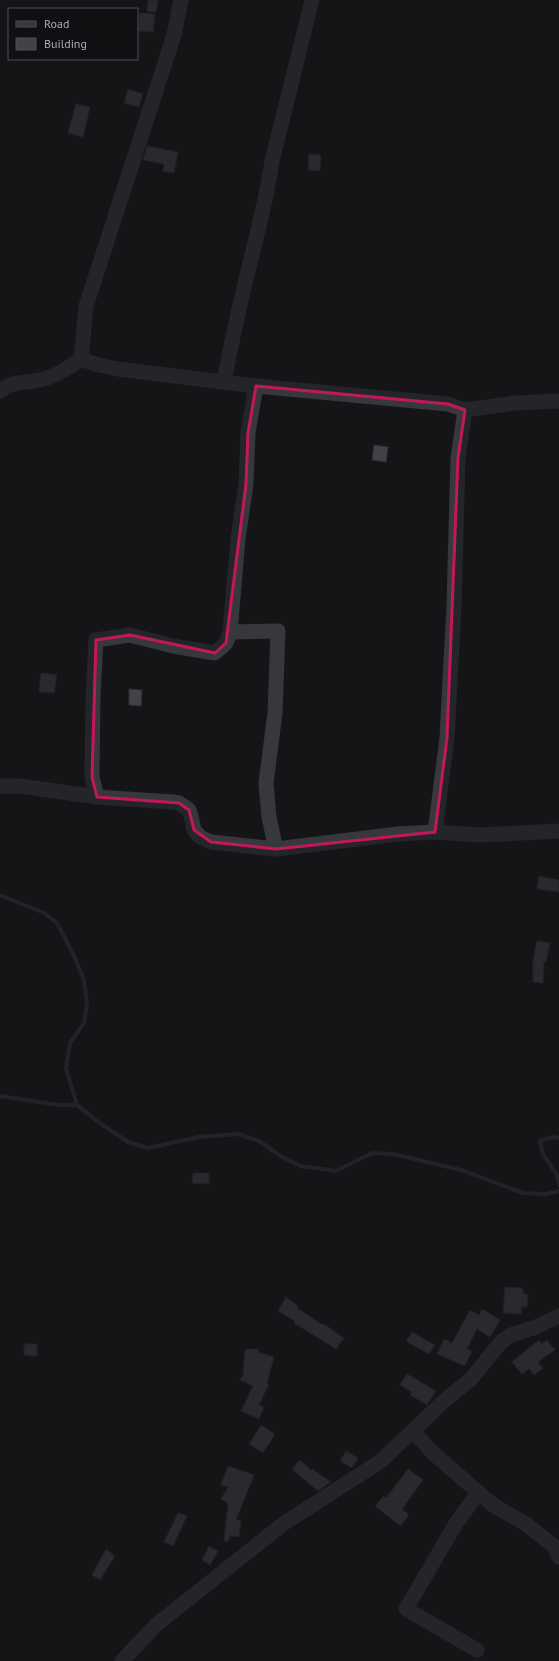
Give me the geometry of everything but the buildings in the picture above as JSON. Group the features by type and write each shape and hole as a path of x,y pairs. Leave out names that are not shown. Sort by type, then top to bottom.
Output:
{"street":[{"path":"81,359 86,306 174,35 180,0"},
{"path":"224,381 270,178 272,160 312,0"},
{"path":"81,359 98,365 118,369 256,386 448,404 465,410 515,403 559,401"},
{"path":"0,391 9,384 40,380 64,370 81,359"},
{"path":"97,797 92,777 93,696 96,640 130,635 173,646 215,653 226,643 230,632 238,539 246,484 248,434 256,386"},
{"path":"435,832 447,738 454,606 458,458 465,410"},
{"path":"230,632 278,631 275,713 266,784 269,818 276,848"},
{"path":"0,786 20,786 97,797 180,803 189,810 194,830 200,837 211,842 276,848 398,834 435,832 482,835 559,831"},
{"path":"122,1661 156,1625 283,1524 381,1462 444,1401 471,1379 501,1342 512,1335 536,1327 559,1316"},
{"path":"413,1431 433,1453 478,1493 493,1505 526,1524 554,1546 559,1557"},
{"path":"477,1650 406,1609 455,1525 478,1493"}],"highlighted area":[{"path":"256,386 448,404 465,410 458,458 447,738 435,832 276,849 211,842 194,830 189,810 179,803 97,797 92,777 96,640 130,635 215,653 226,643 246,484 248,433"}],"waterway":[{"path":"0,895 44,913 57,923 74,956 84,980 87,1004 84,1023 70,1043 66,1068 77,1105"},
{"path":"0,1096 59,1105 77,1105 97,1121 128,1142 148,1148 199,1137 238,1134 259,1141 282,1157 301,1166 336,1171 372,1153 393,1154 461,1170 523,1193 546,1194 559,1191"},
{"path":"559,1138 553,1137 540,1141 543,1154 557,1175 559,1185"}]}
